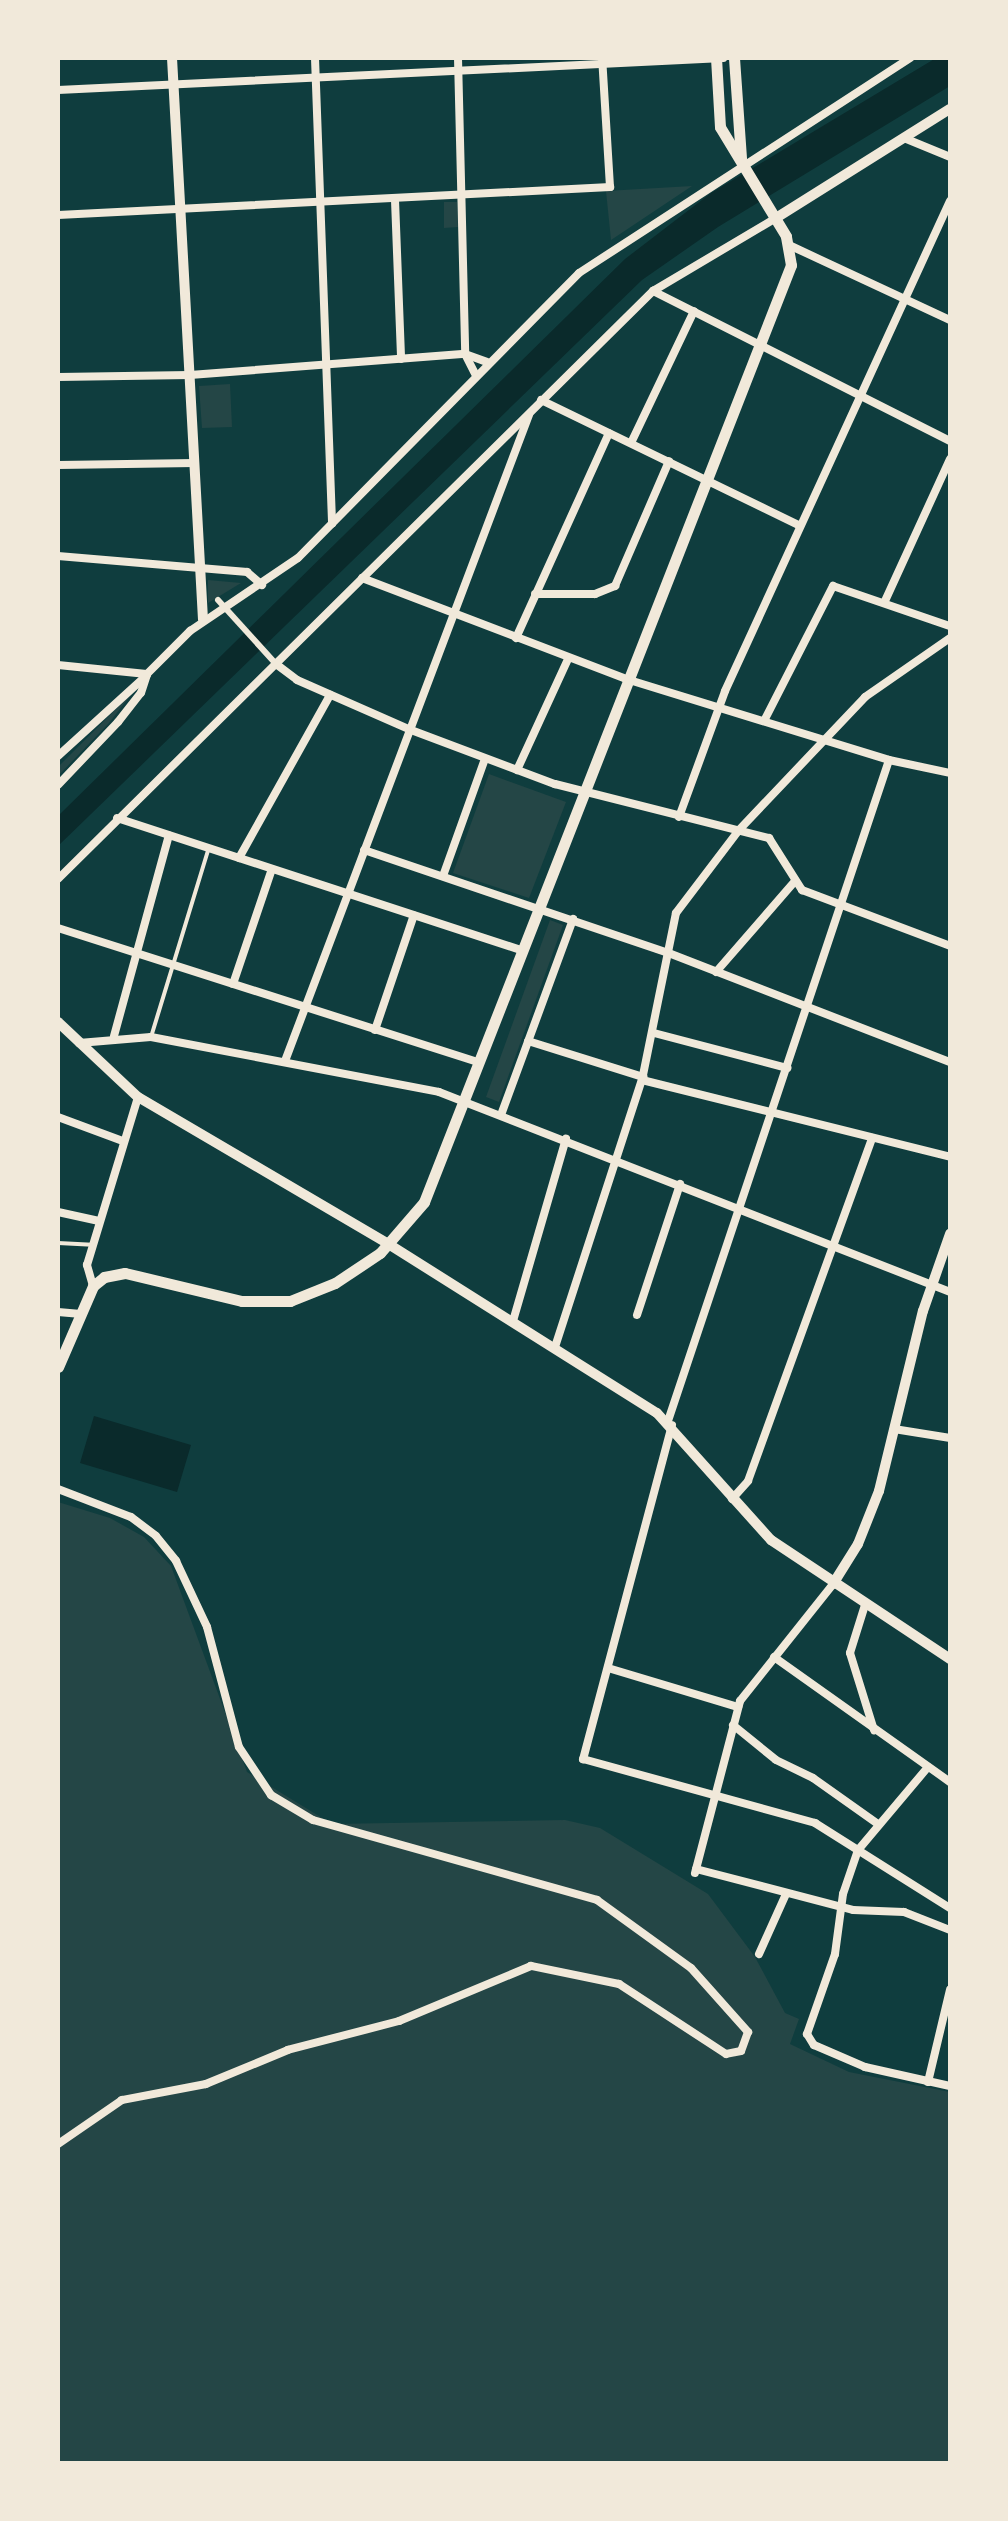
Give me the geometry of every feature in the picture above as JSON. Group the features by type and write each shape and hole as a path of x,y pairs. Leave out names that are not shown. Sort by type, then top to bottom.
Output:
{"main road":[{"path":"59,1362 93,1286 104,1277 125,1273 242,1301 280,1303 335,1283 390,1245 424,1202 480,1063 581,793 791,265 791,246 719,122 716,58"},
{"path":"734,58 743,165"}],"street":[{"path":"172,58 203,619"},
{"path":"315,58 328,364 327,482 332,524"},
{"path":"458,58 465,354 475,374"},
{"path":"58,90 459,73 602,61 723,58"},
{"path":"58,756 220,603 262,585 332,524 475,374 591,263 910,58"},
{"path":"58,215 321,205 610,187 602,61"},
{"path":"58,879 653,291 950,109"},
{"path":"904,138 950,157"},
{"path":"395,200 401,359"},
{"path":"679,817 718,709 799,525 862,399 950,201"},
{"path":"791,246 950,320"},
{"path":"653,291 950,441"},
{"path":"631,443 694,311"},
{"path":"58,377 190,375 465,354 487,362"},
{"path":"541,400 799,525"},
{"path":"285,1061 303,1006 411,730 530,411"},
{"path":"516,638 609,433"},
{"path":"885,601 950,459"},
{"path":"535,594 595,594 615,586 669,461"},
{"path":"58,465 195,463"},
{"path":"58,556 247,572 262,585"},
{"path":"362,578 626,679 889,760 950,773"},
{"path":"764,721 830,590 838,585 950,626"},
{"path":"220,603 290,677 411,730 581,793 739,830 774,842 802,890 948,945 950,934"},
{"path":"555,1347 643,1078 676,913 739,830 876,686 950,638"},
{"path":"517,770 568,659"},
{"path":"58,665 147,674"},
{"path":"58,785 118,722 141,693 147,674"},
{"path":"239,858 330,695"},
{"path":"443,876 485,759"},
{"path":"889,760 670,1423 583,1759 815,1823 950,1908"},
{"path":"117,818 522,950"},
{"path":"114,1036 169,835"},
{"path":"364,850 666,952 950,1062"},
{"path":"233,984 272,869"},
{"path":"716,972 795,881"},
{"path":"375,1030 414,915"},
{"path":"501,1115 573,919"},
{"path":"58,928 480,1063"},
{"path":"58,1022 138,1097 390,1245 555,1347 670,1423 732,1499 785,1552 950,1659"},
{"path":"654,1033 787,1068"},
{"path":"78,1043 114,1036 151,1037 426,1089 618,1158 950,1292"},
{"path":"528,1041 771,1115 950,1157"},
{"path":"93,1286 87,1275 92,1245 138,1097"},
{"path":"58,1117 123,1141"},
{"path":"732,1499 748,1481 872,1138"},
{"path":"513,1321 566,1139"},
{"path":"637,1315 680,1184"},
{"path":"58,1212 99,1221"},
{"path":"950,1234 932,1284 865,1529 833,1584 738,1707 696,1871 842,1907 904,1912 950,1930"},
{"path":"58,1312 81,1314"},
{"path":"894,1429 950,1438"},
{"path":"58,1489 131,1517 156,1536 176,1561 207,1627 239,1747 271,1795 313,1820 512,1872 597,1900 691,1968 748,2032 741,2051 726,2054 619,1984 531,1966 399,2021 288,2050 206,2084 122,2100 58,2144"},
{"path":"865,1605 850,1653 874,1730"},
{"path":"774,1657 950,1782"},
{"path":"608,1668 738,1707"},
{"path":"733,1725 776,1760 813,1778 878,1824"},
{"path":"928,1767 858,1850 842,1907 835,1954 808,2039 865,2067 950,2086"},
{"path":"759,1954 786,1894"},
{"path":"928,2082 950,1990"}],"lane":[{"path":"151,1037 209,848"},
{"path":"58,1243 92,1245"}],"shaded area":[{"path":"936,58 950,58 950,86 718,227 642,280 58,846 58,816 625,259 711,193"},
{"path":"692,186 611,240 606,191"},
{"path":"444,202 457,202 458,227 444,228"},
{"path":"230,384 232,427 202,428 199,386"},
{"path":"208,580 241,583 208,603"},
{"path":"133,692 109,723 58,776 58,767"},
{"path":"489,774 566,802 529,898 453,873"},
{"path":"550,920 563,925 499,1102 486,1097"},
{"path":"94,1416 191,1445 177,1492 80,1463"},
{"path":"58,1502 110,1518 144,1537 171,1566 247,1772 332,1824 565,1820 600,1828 708,1894 755,1957 785,2013 799,2019 790,2044 849,2072 950,2092 950,2463 58,2463"}]}
